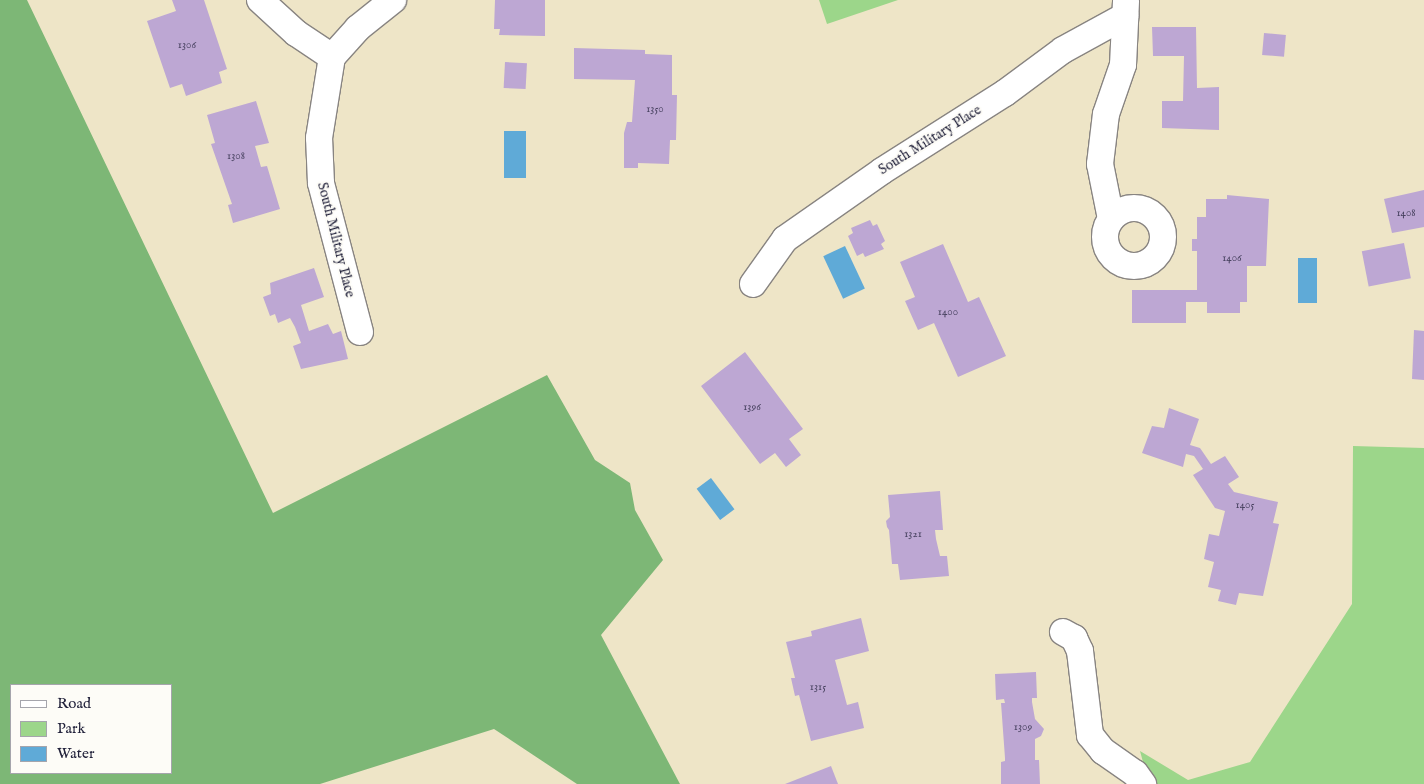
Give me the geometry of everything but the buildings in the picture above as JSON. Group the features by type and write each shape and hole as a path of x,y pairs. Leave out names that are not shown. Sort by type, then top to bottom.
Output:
{"street":[{"path":"260,0 296,33 332,57 358,28 393,0"},
{"name":"South Military Place","path":"1111,219 1100,164 1106,114 1122,65 1125,8"},
{"name":"South Military Place","path":"753,284 785,239 882,171 1005,93 1063,50 1125,8"},
{"name":"South Military Place","path":"332,57 319,138 321,182 360,332"},
{"path":"1063,632 1074,638 1080,651 1090,735 1103,751 1135,773 1143,784"}],"green space":[{"path":"0,0 27,0 273,513 547,375 595,460 630,483 635,510 663,560 601,635 680,784 577,784 494,729 320,784 0,784"},
{"path":"819,0 898,0 827,24"},
{"path":"1353,446 1424,448 1424,784 1149,784 1140,751 1188,780 1250,762 1352,604"}],"water":[{"path":"504,131 526,131 526,178 504,178"},
{"path":"845,246 865,289 843,299 823,256"},
{"path":"1298,258 1317,258 1317,303 1298,303"},
{"path":"711,478 734,509 720,520 697,489"}]}
